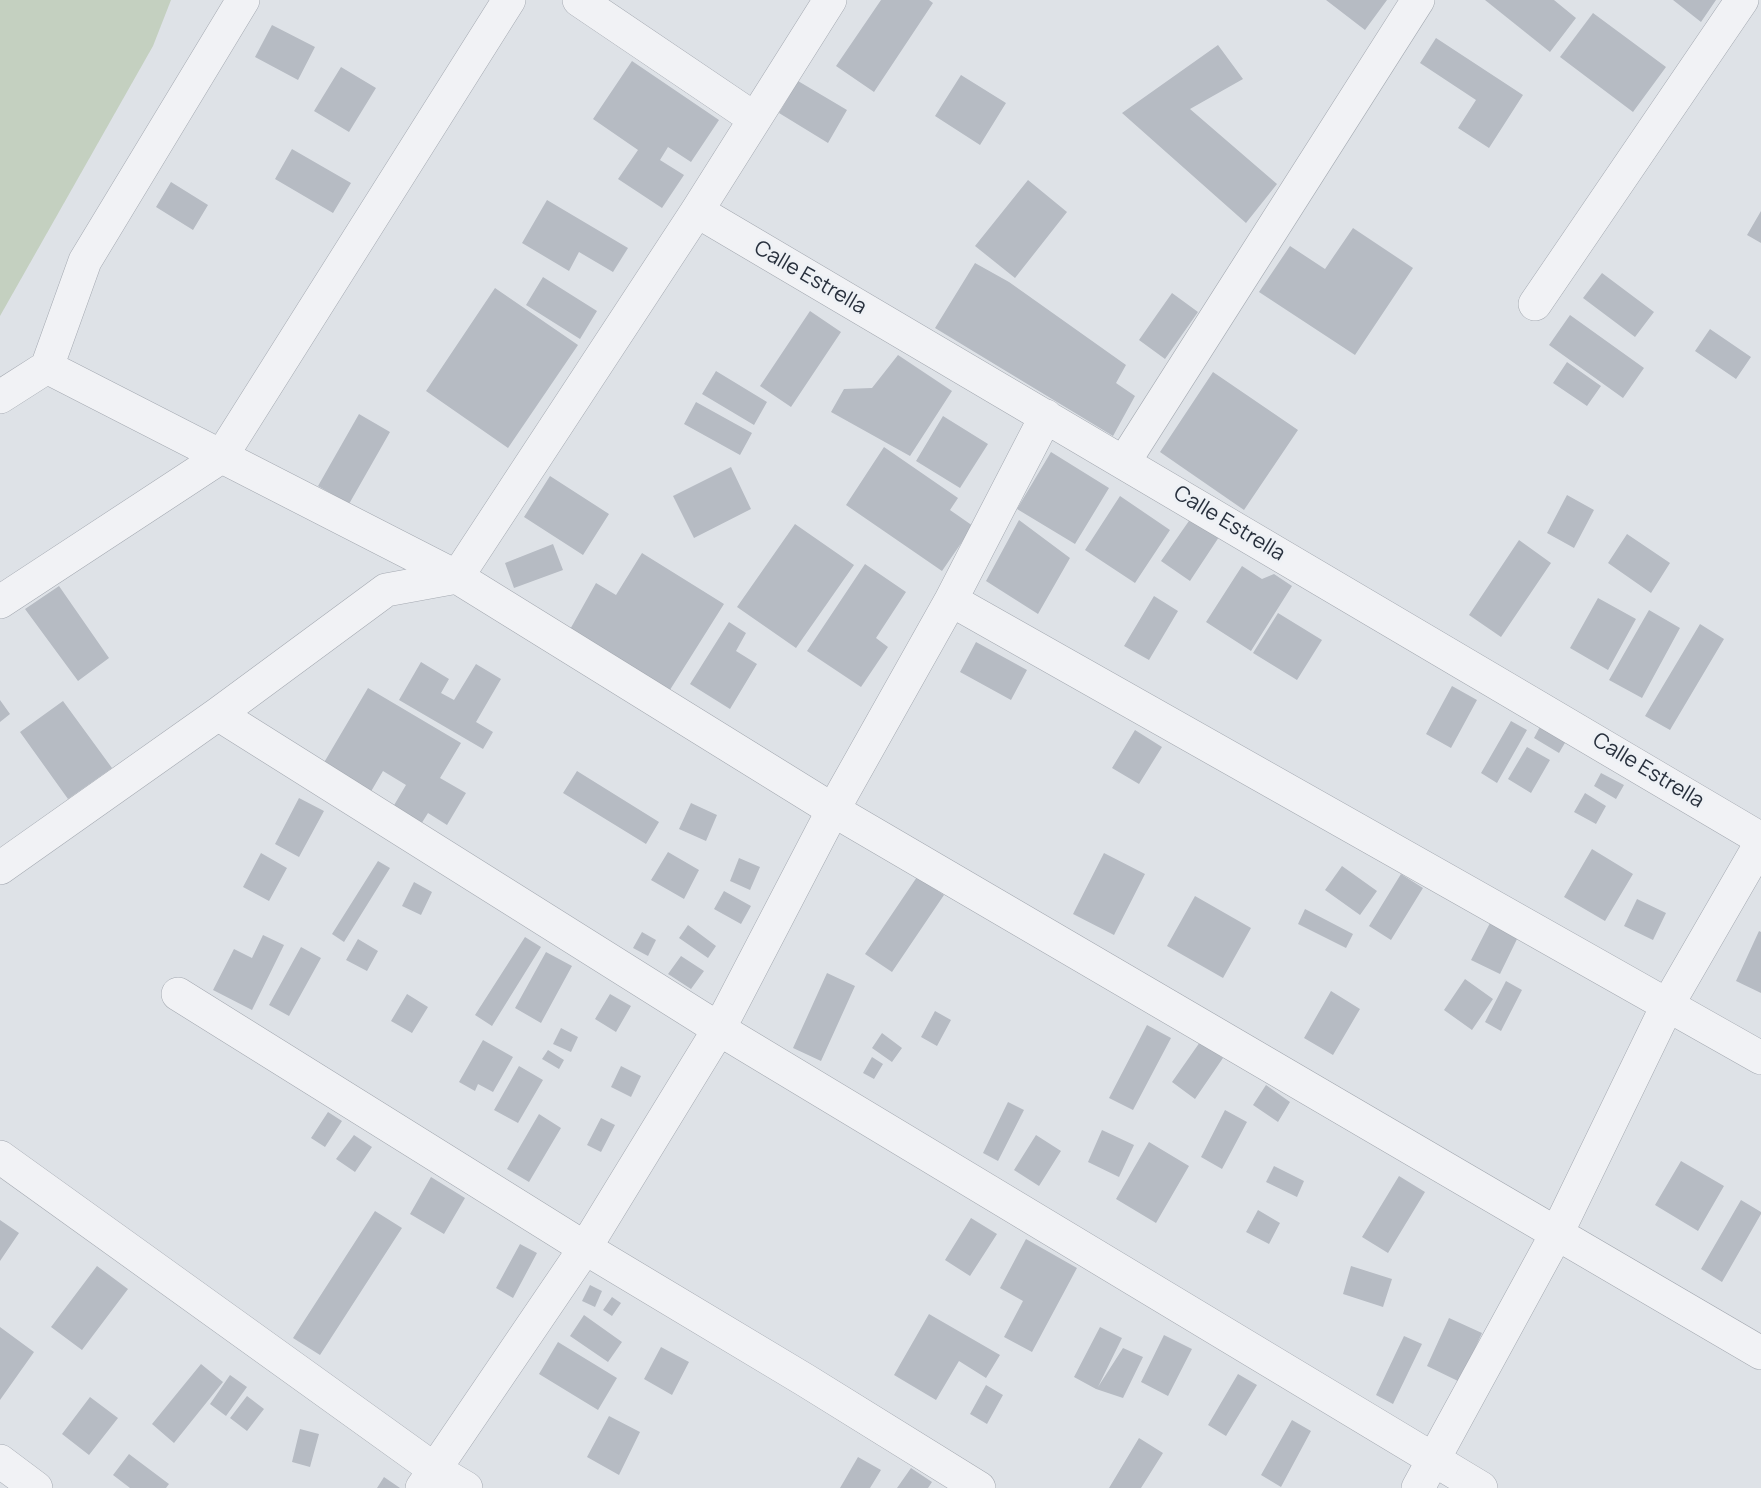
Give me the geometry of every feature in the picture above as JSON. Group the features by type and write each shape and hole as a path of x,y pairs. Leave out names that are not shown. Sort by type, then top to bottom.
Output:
{"street":[{"path":"0,396 47,367 85,261 243,0"},
{"path":"0,602 221,457 509,0"},
{"path":"579,0 755,119"},
{"path":"0,868 218,714 386,590 457,577 697,211 830,0"},
{"path":"1124,462 1418,0"},
{"path":"1535,304 1742,0"},
{"name":"Calle Estrella","path":"697,211 1761,841"},
{"path":"47,367 457,577 833,810 1761,1353"},
{"path":"428,1479 585,1248 719,1029 833,810 951,600 1046,416"},
{"path":"951,600 1761,1058"},
{"path":"218,714 1426,1474 1480,1488"},
{"path":"1426,1474 1557,1233 1668,1004 1761,841"},
{"path":"178,994 585,1248 979,1488"},
{"path":"0,1158 428,1479 466,1488"},
{"path":"0,1461 36,1488"}],"green space":[{"path":"0,0 171,0 153,46 0,316"}],"building":[{"path":"881,0 929,0 933,3 874,92 836,66"},
{"path":"1326,0 1387,0 1365,30"},
{"path":"1485,0 1554,0 1576,18 1550,52"},
{"path":"1673,0 1716,0 1701,22"},
{"path":"1593,13 1666,67 1633,112 1560,57"},
{"path":"272,25 315,47 298,80 255,57"},
{"path":"1436,38 1523,95 1489,148 1458,128 1476,100 1420,63"},
{"path":"1218,45 1243,79 1190,109 1277,184 1246,223 1122,113"},
{"path":"632,61 719,120 691,162 668,147 660,160 684,175 662,208 618,179 638,150 593,119"},
{"path":"341,67 376,88 349,132 314,111"},
{"path":"961,75 1006,103 980,145 935,116"},
{"path":"798,81 847,110 828,143 779,113"},
{"path":"292,149 351,183 333,213 275,179"},
{"path":"1028,180 1067,212 1015,278 975,246"},
{"path":"171,182 208,205 193,230 156,207"},
{"path":"547,200 628,248 613,272 579,252 569,271 522,243"},
{"path":"1761,211 1761,243 1747,235"},
{"path":"1353,228 1413,268 1355,355 1259,292 1290,246 1325,269"},
{"path":"975,263 1009,282 1126,365 1116,383 1135,396 1113,436 935,328"},
{"path":"1602,273 1654,312 1635,337 1583,298"},
{"path":"543,277 597,311 580,339 526,305"},
{"path":"495,288 578,345 508,448 426,391"},
{"path":"1172,293 1198,312 1165,359 1139,340"},
{"path":"810,311 841,332 791,407 760,386"},
{"path":"1570,315 1644,368 1623,398 1549,345"},
{"path":"1710,329 1751,357 1736,379 1695,351"},
{"path":"898,355 952,391 910,456 831,412 844,389 872,388"},
{"path":"1567,362 1601,386 1587,406 1553,383"},
{"path":"716,371 767,402 754,425 702,394"},
{"path":"1213,372 1298,430 1244,510 1160,452"},
{"path":"696,402 752,433 740,455 684,424"},
{"path":"359,414 390,432 349,504 318,486"},
{"path":"943,416 988,444 960,488 916,461"},
{"path":"884,447 958,498 950,510 973,526 942,571 846,505"},
{"path":"1051,452 1109,488 1075,544 1017,509"},
{"path":"731,467 751,509 694,538 673,496"},
{"path":"550,476 609,514 583,555 524,517"},
{"path":"1567,495 1594,510 1574,548 1547,533"},
{"path":"1120,496 1170,530 1135,583 1085,550"},
{"path":"1191,518 1219,537 1190,581 1161,561"},
{"path":"1019,520 1070,558 1038,614 986,581"},
{"path":"795,524 854,565 796,648 737,607"},
{"path":"1627,534 1670,563 1651,593 1608,563"},
{"path":"1519,540 1551,563 1501,637 1469,615"},
{"path":"553,544 563,570 514,588 505,563"},
{"path":"642,553 724,604 668,693 568,633 596,583 616,595"},
{"path":"865,564 906,592 876,638 888,647 861,687 807,651"},
{"path":"1242,566 1262,579 1274,574 1292,586 1251,651 1206,622"},
{"path":"59,586 109,658 78,681 25,609"},
{"path":"1154,596 1178,611 1149,660 1124,646"},
{"path":"1598,598 1636,619 1608,670 1570,648"},
{"path":"1649,610 1680,628 1642,698 1609,680"},
{"path":"1278,613 1322,640 1297,680 1253,653"},
{"path":"729,622 746,633 736,651 757,664 730,709 690,684"},
{"path":"1700,624 1724,639 1670,730 1645,716"},
{"path":"976,642 1027,670 1011,700 960,672"},
{"path":"421,662 449,679 441,693 454,700 476,664 501,679 476,722 493,732 483,749 399,700"},
{"path":"1452,686 1477,700 1451,748 1426,734"},
{"path":"368,688 461,743 440,778 466,793 447,825 428,813 418,829 390,812 406,785 383,771 366,800 319,771"},
{"path":"0,700 10,714 0,722"},
{"path":"63,701 112,768 68,799 20,732"},
{"path":"1511,721 1527,730 1497,783 1481,773"},
{"path":"1543,721 1569,736 1559,753 1534,738"},
{"path":"1135,730 1162,747 1139,784 1112,768"},
{"path":"1527,747 1550,760 1531,793 1508,779"},
{"path":"577,771 659,822 646,844 563,793"},
{"path":"1601,773 1624,785 1616,799 1594,786"},
{"path":"1585,793 1606,806 1596,824 1574,812"},
{"path":"299,798 324,811 299,857 275,844"},
{"path":"691,803 717,815 706,841 679,829"},
{"path":"1592,849 1633,874 1605,921 1564,897"},
{"path":"668,852 699,870 684,899 651,880"},
{"path":"261,853 287,868 269,901 243,887"},
{"path":"1104,853 1145,874 1114,935 1073,914"},
{"path":"739,858 760,867 750,890 730,881"},
{"path":"378,861 390,868 344,942 332,934"},
{"path":"1342,866 1377,891 1360,915 1325,890"},
{"path":"1401,874 1423,888 1391,940 1369,926"},
{"path":"917,877 944,895 892,972 865,954"},
{"path":"414,882 432,892 421,915 402,906"},
{"path":"724,891 751,906 741,924 714,909"},
{"path":"1195,896 1251,928 1223,978 1167,946"},
{"path":"1637,899 1666,913 1653,940 1624,926"},
{"path":"1305,909 1353,934 1346,948 1298,924"},
{"path":"1490,923 1518,937 1500,974 1471,960"},
{"path":"688,925 716,946 708,958 679,938"},
{"path":"1759,931 1761,932 1761,993 1736,981"},
{"path":"642,932 656,940 648,956 633,948"},
{"path":"263,935 284,945 252,1010 213,990 234,949 252,958"},
{"path":"525,937 541,947 492,1026 475,1015"},
{"path":"358,939 378,951 367,971 346,960"},
{"path":"301,947 321,958 289,1016 269,1005"},
{"path":"546,952 572,966 541,1023 515,1008"},
{"path":"681,956 704,971 691,989 668,974"},
{"path":"827,973 855,986 821,1061 793,1048"},
{"path":"1465,979 1493,999 1472,1030 1444,1010"},
{"path":"1506,981 1522,990 1501,1031 1485,1022"},
{"path":"1331,991 1360,1009 1333,1055 1304,1038"},
{"path":"407,994 428,1007 412,1033 391,1021"},
{"path":"610,994 631,1006 616,1032 595,1019"},
{"path":"935,1011 951,1020 937,1046 921,1037"},
{"path":"1147,1025 1171,1038 1133,1110 1109,1098"},
{"path":"561,1028 578,1037 571,1052 553,1044"},
{"path":"882,1033 902,1048 892,1062 872,1048"},
{"path":"483,1040 513,1057 493,1092 478,1084 475,1091 459,1082"},
{"path":"1200,1042 1223,1058 1195,1099 1172,1082"},
{"path":"548,1050 564,1060 559,1069 542,1059"},
{"path":"872,1057 883,1064 874,1079 863,1073"},
{"path":"519,1066 543,1080 518,1123 494,1110"},
{"path":"621,1066 641,1076 631,1097 611,1087"},
{"path":"1266,1085 1290,1102 1278,1122 1253,1105"},
{"path":"1008,1102 1024,1110 998,1161 983,1153"},
{"path":"1225,1110 1247,1122 1222,1169 1201,1157"},
{"path":"328,1112 342,1121 325,1147 311,1138"},
{"path":"539,1114 561,1128 529,1182 507,1169"},
{"path":"601,1118 615,1125 601,1152 587,1145"},
{"path":"1102,1130 1134,1145 1119,1177 1088,1162"},
{"path":"354,1135 372,1147 355,1172 336,1159"},
{"path":"1036,1135 1061,1151 1039,1186 1014,1170"},
{"path":"1149,1142 1189,1166 1156,1223 1116,1199"},
{"path":"1681,1161 1724,1186 1698,1231 1655,1205"},
{"path":"1274,1166 1304,1181 1297,1197 1266,1182"},
{"path":"1399,1176 1425,1192 1388,1253 1362,1237"},
{"path":"431,1177 465,1198 444,1234 410,1214"},
{"path":"1741,1200 1761,1214 1722,1282 1701,1269"},
{"path":"1258,1210 1280,1223 1269,1244 1246,1232"},
{"path":"375,1211 402,1228 320,1355 293,1338"},
{"path":"971,1218 997,1234 970,1276 945,1260"},
{"path":"0,1220 19,1233 0,1261"},
{"path":"1026,1239 1077,1268 1032,1352 1004,1337 1023,1301 1000,1288"},
{"path":"520,1244 537,1253 513,1298 496,1288"},
{"path":"97,1266 128,1289 82,1350 51,1327"},
{"path":"1351,1266 1392,1279 1383,1307 1343,1294"},
{"path":"590,1285 602,1291 595,1307 582,1301"},
{"path":"612,1297 621,1303 612,1316 603,1310"},
{"path":"929,1314 1000,1355 986,1378 959,1361 936,1400 894,1375"},
{"path":"584,1315 622,1342 608,1362 570,1336"},
{"path":"1449,1318 1482,1333 1460,1382 1427,1366"},
{"path":"0,1327 34,1352 0,1400"},
{"path":"1100,1327 1122,1338 1098,1387 1123,1348 1143,1357 1123,1398 1096,1389 1074,1377"},
{"path":"1164,1335 1192,1349 1168,1396 1141,1382"},
{"path":"1404,1336 1422,1344 1393,1404 1376,1395"},
{"path":"558,1342 617,1378 598,1410 539,1374"},
{"path":"661,1347 689,1362 672,1395 644,1379"},
{"path":"201,1364 223,1382 174,1443 152,1424"},
{"path":"1238,1374 1257,1385 1226,1436 1208,1425"},
{"path":"230,1375 247,1387 226,1416 210,1404"},
{"path":"986,1385 1003,1395 987,1424 970,1414"},
{"path":"247,1396 264,1409 247,1431 230,1418"},
{"path":"90,1397 118,1418 89,1455 62,1434"},
{"path":"609,1416 640,1432 619,1475 587,1457"},
{"path":"1292,1420 1311,1431 1281,1487 1261,1475"},
{"path":"300,1429 319,1434 310,1467 292,1462"},
{"path":"1139,1438 1163,1453 1141,1488 1109,1488"},
{"path":"129,1454 169,1484 166,1488 130,1488 113,1475"},
{"path":"858,1457 881,1470 870,1488 840,1488"},
{"path":"911,1468 932,1482 928,1488 897,1488"},
{"path":"384,1477 400,1488 377,1488"}]}
